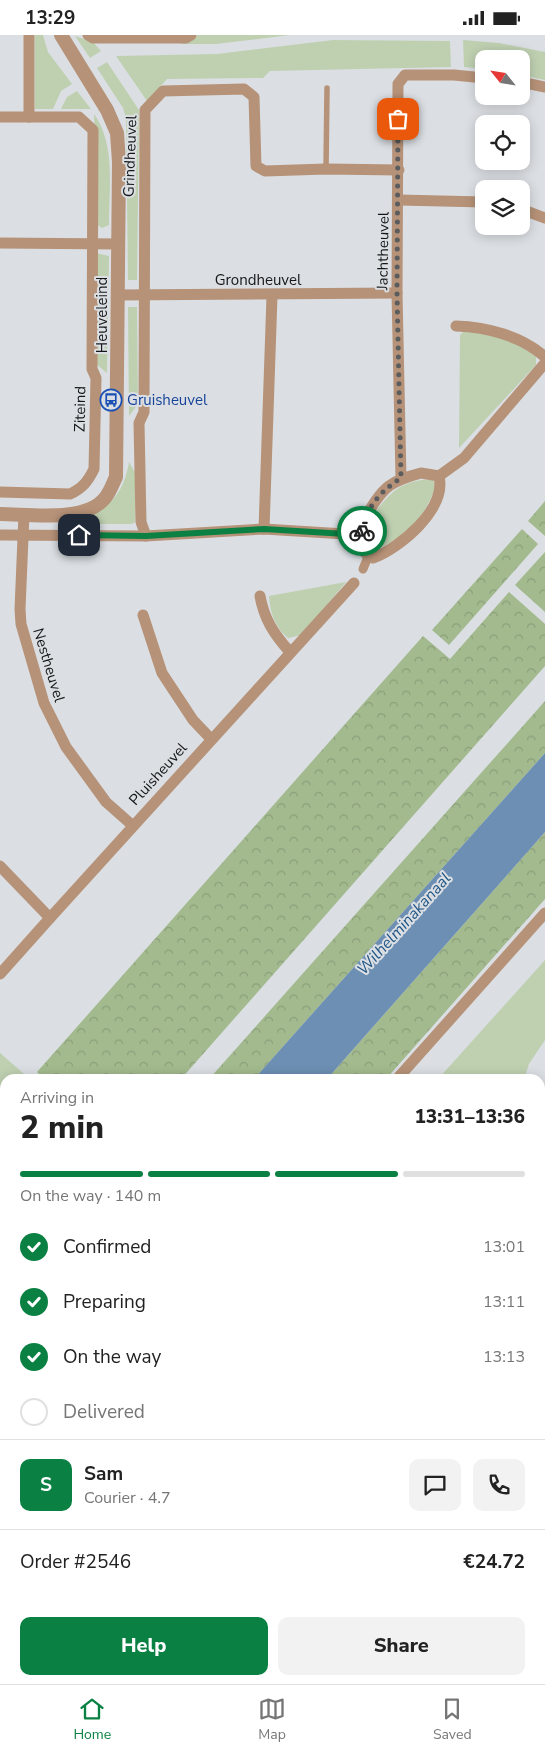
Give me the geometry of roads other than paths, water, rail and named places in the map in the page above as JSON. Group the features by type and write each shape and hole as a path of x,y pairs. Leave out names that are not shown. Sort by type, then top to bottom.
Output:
{"street":[{"path":"29,35 29,117"},
{"name":"Heuveleind","path":"0,515 74,514 92,508 105,498 116,477 119,162 117,133 107,110 61,35"},
{"path":"88,35 93,38 149,38 186,37 191,35"},
{"name":"Jachtheuvel","path":"401,478 397,293 399,200 398,85 405,75 475,77"},
{"path":"530,84 545,87"},
{"name":"Grindheuvel","path":"144,295 144,111 163,91 244,89 254,97 256,166 265,171 326,169 399,170"},
{"name":"Ziteind","path":"0,117 79,117 92,130 92,369 96,378 94,469 89,480 80,489 70,494 0,493"},
{"path":"399,200 475,202"},
{"path":"530,212 545,218"},
{"path":"0,243 118,244"},
{"name":"Grondheuvel","path":"118,295 272,296 397,293"},
{"path":"144,295 144,412 139,423 141,522 146,536"},
{"path":"264,529 272,296"},
{"path":"456,326 477,327 494,331 522,342 545,357"},
{"path":"439,475 441,482 436,500 424,520 408,539 384,554 373,558 368,557 364,551 362,535 364,521 378,495 401,478 422,473 439,475 464,459 545,363"},
{"name":"Nestheuvel","path":"24,514 21,624 44,703 66,747 106,802 132,825"},
{"path":"0,535 146,536 264,529 362,535"},
{"path":"363,569 368,557"},
{"name":"Pluisheuvel","path":"0,974 132,825 354,583"},
{"path":"260,596 263,612 270,628 290,651"},
{"path":"143,615 162,673 193,720 211,739"},
{"path":"0,866 50,917"},
{"path":"401,1074 545,913"}],"lane":[{"path":"326,169 327,88"}],"water":[{"name":"Wilhelminakanaal","path":"545,753 545,832 331,1074 258,1074"}],"place":[{"name":"Gruisheuvel","path":"111,400"}]}
